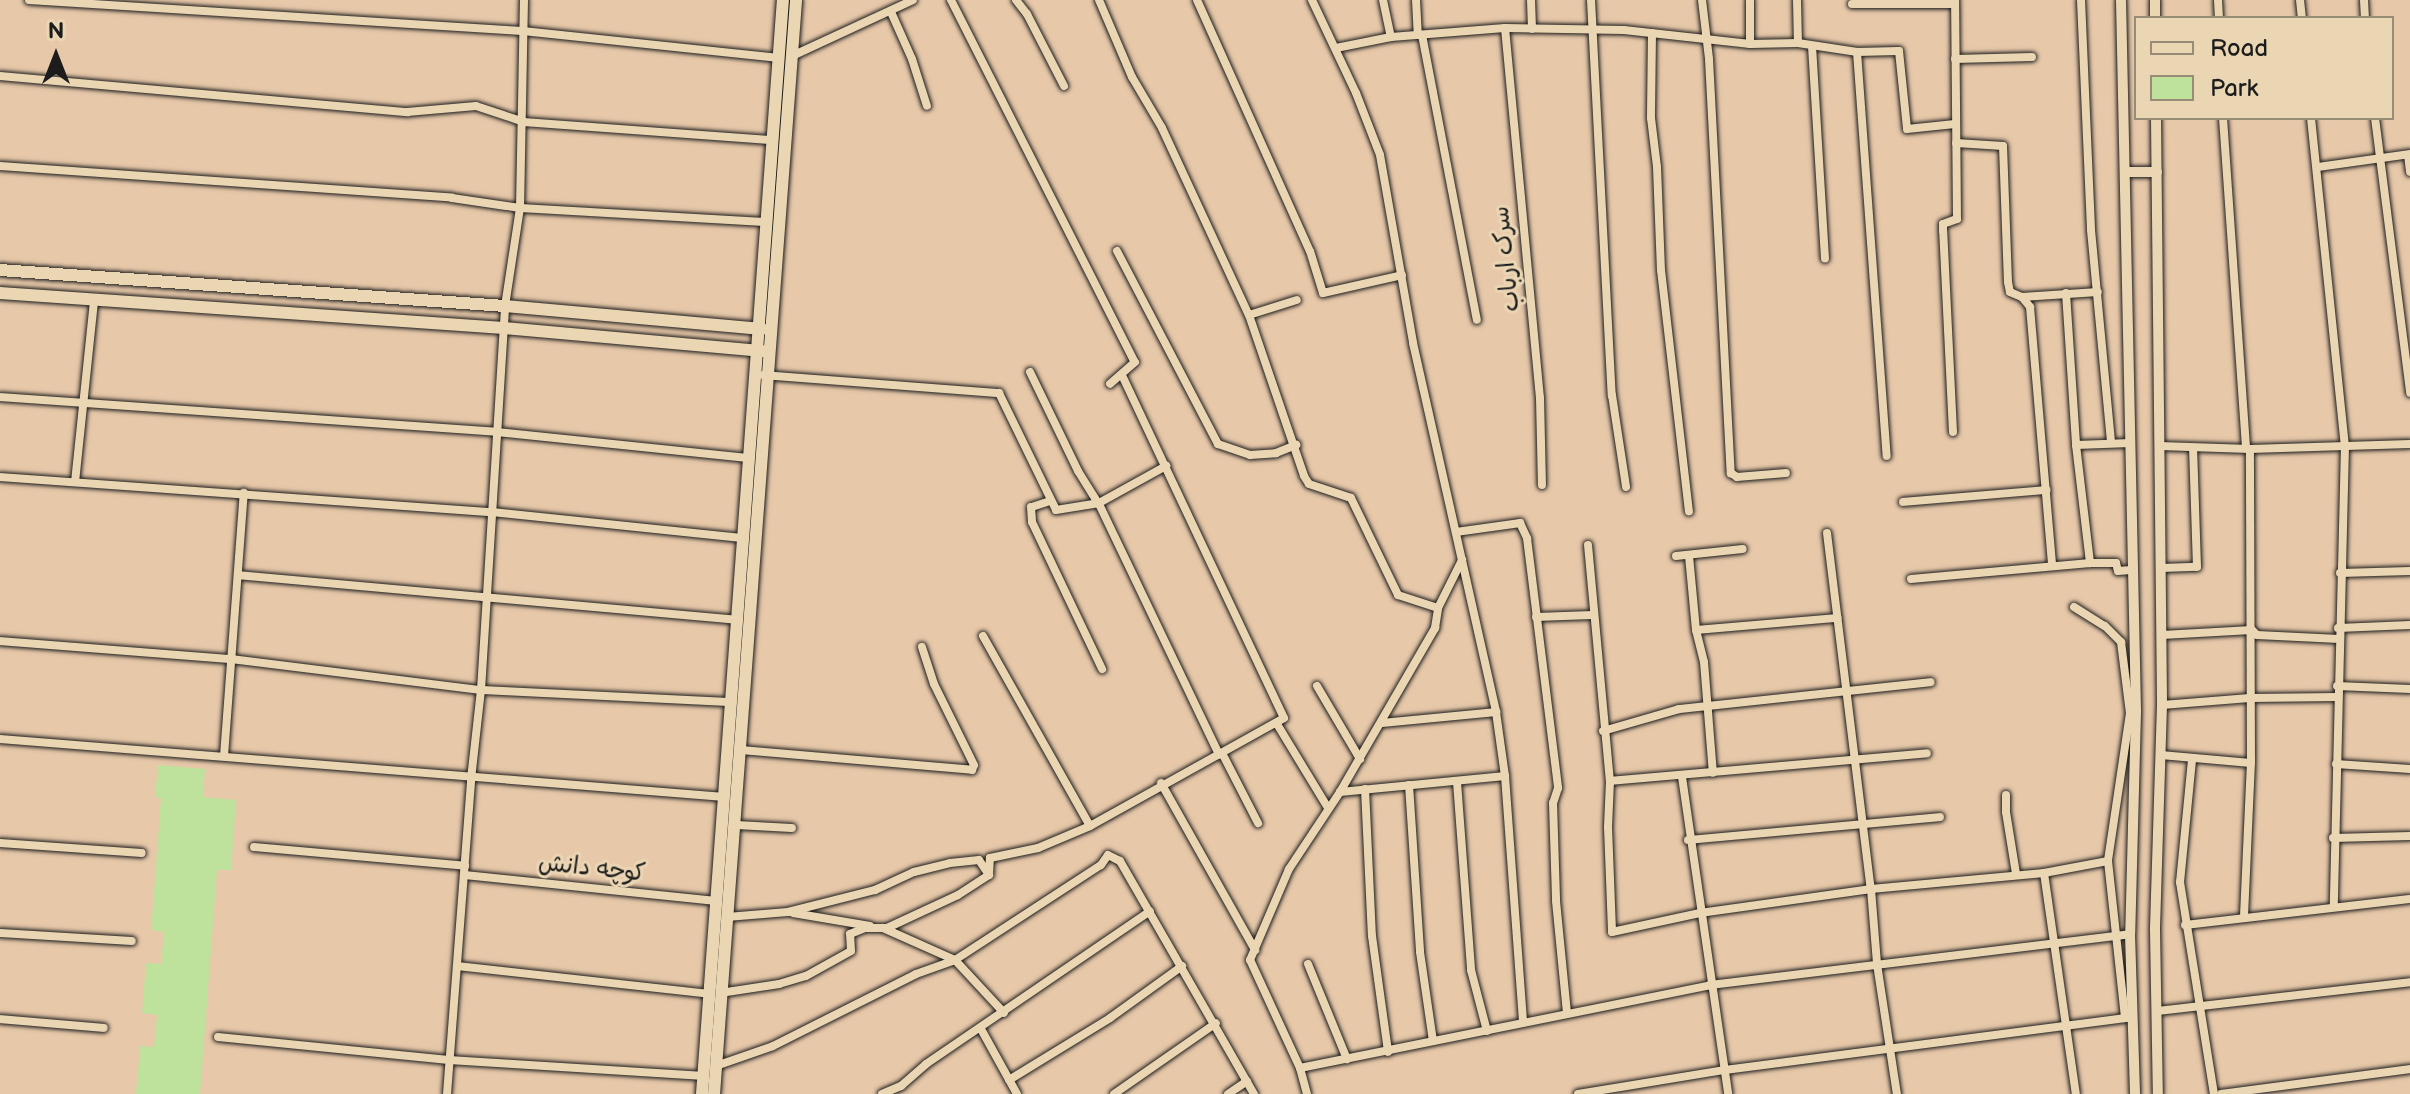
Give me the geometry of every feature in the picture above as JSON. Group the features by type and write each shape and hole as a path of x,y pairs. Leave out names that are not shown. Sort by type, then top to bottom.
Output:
{"main road":[{"path":"702,1094 727,917 736,825 762,351 765,222 783,0"},
{"path":"763,329 796,0"},
{"path":"0,270 505,306 763,329"},
{"path":"0,293 504,328 762,351"},
{"path":"714,1094 715,901 749,458 760,374"}],"street":[{"path":"29,0 126,3 522,31 778,58"},
{"path":"447,1094 471,779 481,690 484,596 505,306 520,208 524,0"},
{"path":"792,56 913,0"},
{"path":"951,0 1135,362 1123,377 1110,384"},
{"path":"1016,0 1027,14 1064,86"},
{"path":"1099,0 1132,77 1162,128 1249,315 1309,484 1351,498 1398,595 1438,608"},
{"path":"1197,0 1310,251 1323,293 1402,275"},
{"path":"1312,0 1336,48 1380,155 1413,343 1496,712 1505,776 1523,1022"},
{"path":"1383,0 1391,37"},
{"path":"1416,0 1420,35 1477,320"},
{"path":"1531,0 1532,29"},
{"path":"1591,0 1612,395 1626,487"},
{"path":"1702,0 1710,75 1731,473 1737,477 1786,473"},
{"path":"1750,0 1750,44"},
{"path":"1797,0 1798,43"},
{"path":"2081,0 2091,230 2111,442"},
{"path":"2121,0 2136,712 2128,1017"},
{"path":"1852,4 1955,2 1957,219 1943,224 1953,432"},
{"path":"891,12 912,59 927,106"},
{"path":"1336,48 1391,37 1505,28 1591,29 1750,44 1798,43 1857,52 1901,53 1907,129 1955,124"},
{"name":"سرک ارباب","path":"1505,28 1540,398 1542,485"},
{"path":"1652,33 1651,118 1657,154 1662,284 1689,511"},
{"path":"1812,46 1825,259"},
{"path":"1857,52 1887,456"},
{"path":"1955,59 2032,57"},
{"path":"0,76 407,112 476,106 524,122 772,140"},
{"path":"2156,120 2162,635 2158,1094"},
{"path":"2223,120 2248,448 2251,763 2244,916"},
{"path":"2311,120 2345,446 2338,628 2334,907"},
{"path":"2375,120 2410,393"},
{"path":"1956,143 2003,146 2010,292 2022,297 2098,292"},
{"path":"2318,167 2409,154 2410,172"},
{"path":"0,166 452,198 520,208 765,222"},
{"path":"2125,172 2157,172"},
{"path":"1117,251 1218,444 1250,455 1276,453 1296,445"},
{"path":"2066,293 2076,445 2090,563"},
{"path":"2022,297 2030,307 2052,566"},
{"path":"75,482 86,401 94,300"},
{"path":"1249,315 1297,300"},
{"path":"1030,372 1078,471 1099,503 1221,754 1258,823"},
{"path":"760,374 999,393 1056,510 1099,503 1166,466"},
{"path":"989,875 990,858 1038,848 1090,826 1161,783 1284,718 1123,377"},
{"path":"0,397 496,432 749,458"},
{"path":"2076,445 2131,443"},
{"path":"2160,446 2248,448 2410,444"},
{"path":"2161,568 2197,567 2193,448"},
{"path":"0,477 491,512 743,538"},
{"path":"1903,502 2046,490"},
{"path":"224,756 244,493"},
{"path":"1050,501 1031,507 1032,522 1102,669"},
{"path":"1456,532 1520,523 1527,538 1558,788 1553,803 1556,901 1567,1013"},
{"path":"1827,533 1856,759 1877,964 1897,1094"},
{"path":"1588,545 1592,615 1610,781 1608,827 1612,932 1700,913 1871,889 2044,873 2108,861"},
{"path":"1676,556 1743,549"},
{"path":"1689,556 1696,630 1704,662 1713,773"},
{"path":"1303,1092 1300,1068 1250,960 1289,869 1382,723 1435,628 1438,608 1462,559"},
{"path":"1911,579 2090,563 2116,563 2118,571 2131,570"},
{"path":"2340,573 2410,571"},
{"path":"238,575 738,620"},
{"path":"2074,607 2105,626 2121,642 2130,713 2108,861 2135,1094"},
{"path":"1536,617 1592,615"},
{"path":"1696,630 1837,618"},
{"path":"2338,628 2410,625"},
{"path":"2162,635 2252,630 2257,635 2339,639"},
{"path":"983,636 1090,826"},
{"path":"0,641 231,659 481,690 730,702"},
{"path":"741,750 972,770 974,765 934,684 922,647"},
{"path":"1603,731 1679,709 1931,682"},
{"path":"1317,686 1360,759"},
{"path":"2337,686 2410,689"},
{"path":"2162,705 2250,698 2338,697"},
{"path":"1382,723 1496,712"},
{"path":"1277,724 1328,808"},
{"path":"0,739 725,797"},
{"path":"1610,781 1927,753"},
{"path":"2161,755 2251,763"},
{"path":"2192,760 2179,868 2185,925 2214,1094"},
{"path":"2336,764 2410,769"},
{"path":"1340,792 1505,776"},
{"path":"1682,777 1688,840 1728,1094"},
{"path":"1457,782 1471,970 1487,1031"},
{"path":"1161,783 1255,950"},
{"path":"1409,785 1420,952 1433,1041"},
{"path":"1365,789 1372,936 1388,1052"},
{"path":"2006,795 2016,874"},
{"path":"1688,840 1940,817"},
{"path":"736,825 792,828"},
{"path":"2333,838 2410,836"},
{"path":"0,843 142,853"},
{"name":"کوچه دانش","path":"254,847 715,901"},
{"path":"716,1066 773,1046 916,974 955,960 1101,865 1108,855 1120,861 1216,1023 1254,1094"},
{"path":"727,917 788,912 875,890 914,872 950,863 979,860 989,875"},
{"path":"2044,873 2052,945 2076,1094"},
{"path":"457,966 715,993 779,984 806,976 851,951 850,934 865,928 887,928 958,895 989,875"},
{"path":"2185,925 2410,899"},
{"path":"882,1094 903,1090 926,1064 1150,911"},
{"path":"788,912 887,928 955,960 1004,1013"},
{"path":"0,933 132,941"},
{"path":"1300,1068 1710,985 2130,934"},
{"path":"1308,964 1347,1059"},
{"path":"1009,1080 1110,1018 1182,966"},
{"path":"2157,1011 2410,982"},
{"path":"1578,1094 1725,1070 2128,1017"},
{"path":"0,1019 104,1028"},
{"path":"1114,1094 1216,1023"},
{"path":"981,1029 1017,1094"},
{"path":"218,1037 449,1060 704,1076"},
{"path":"2221,1094 2410,1069"},
{"path":"1228,1094 1247,1081"}],"green space":[{"path":"158,765 205,769 203,797 236,800 231,870 217,870 200,1094 136,1094 140,1046 154,1047 157,1015 142,1013 146,963 161,964 164,932 151,930 161,798 155,797"}]}
